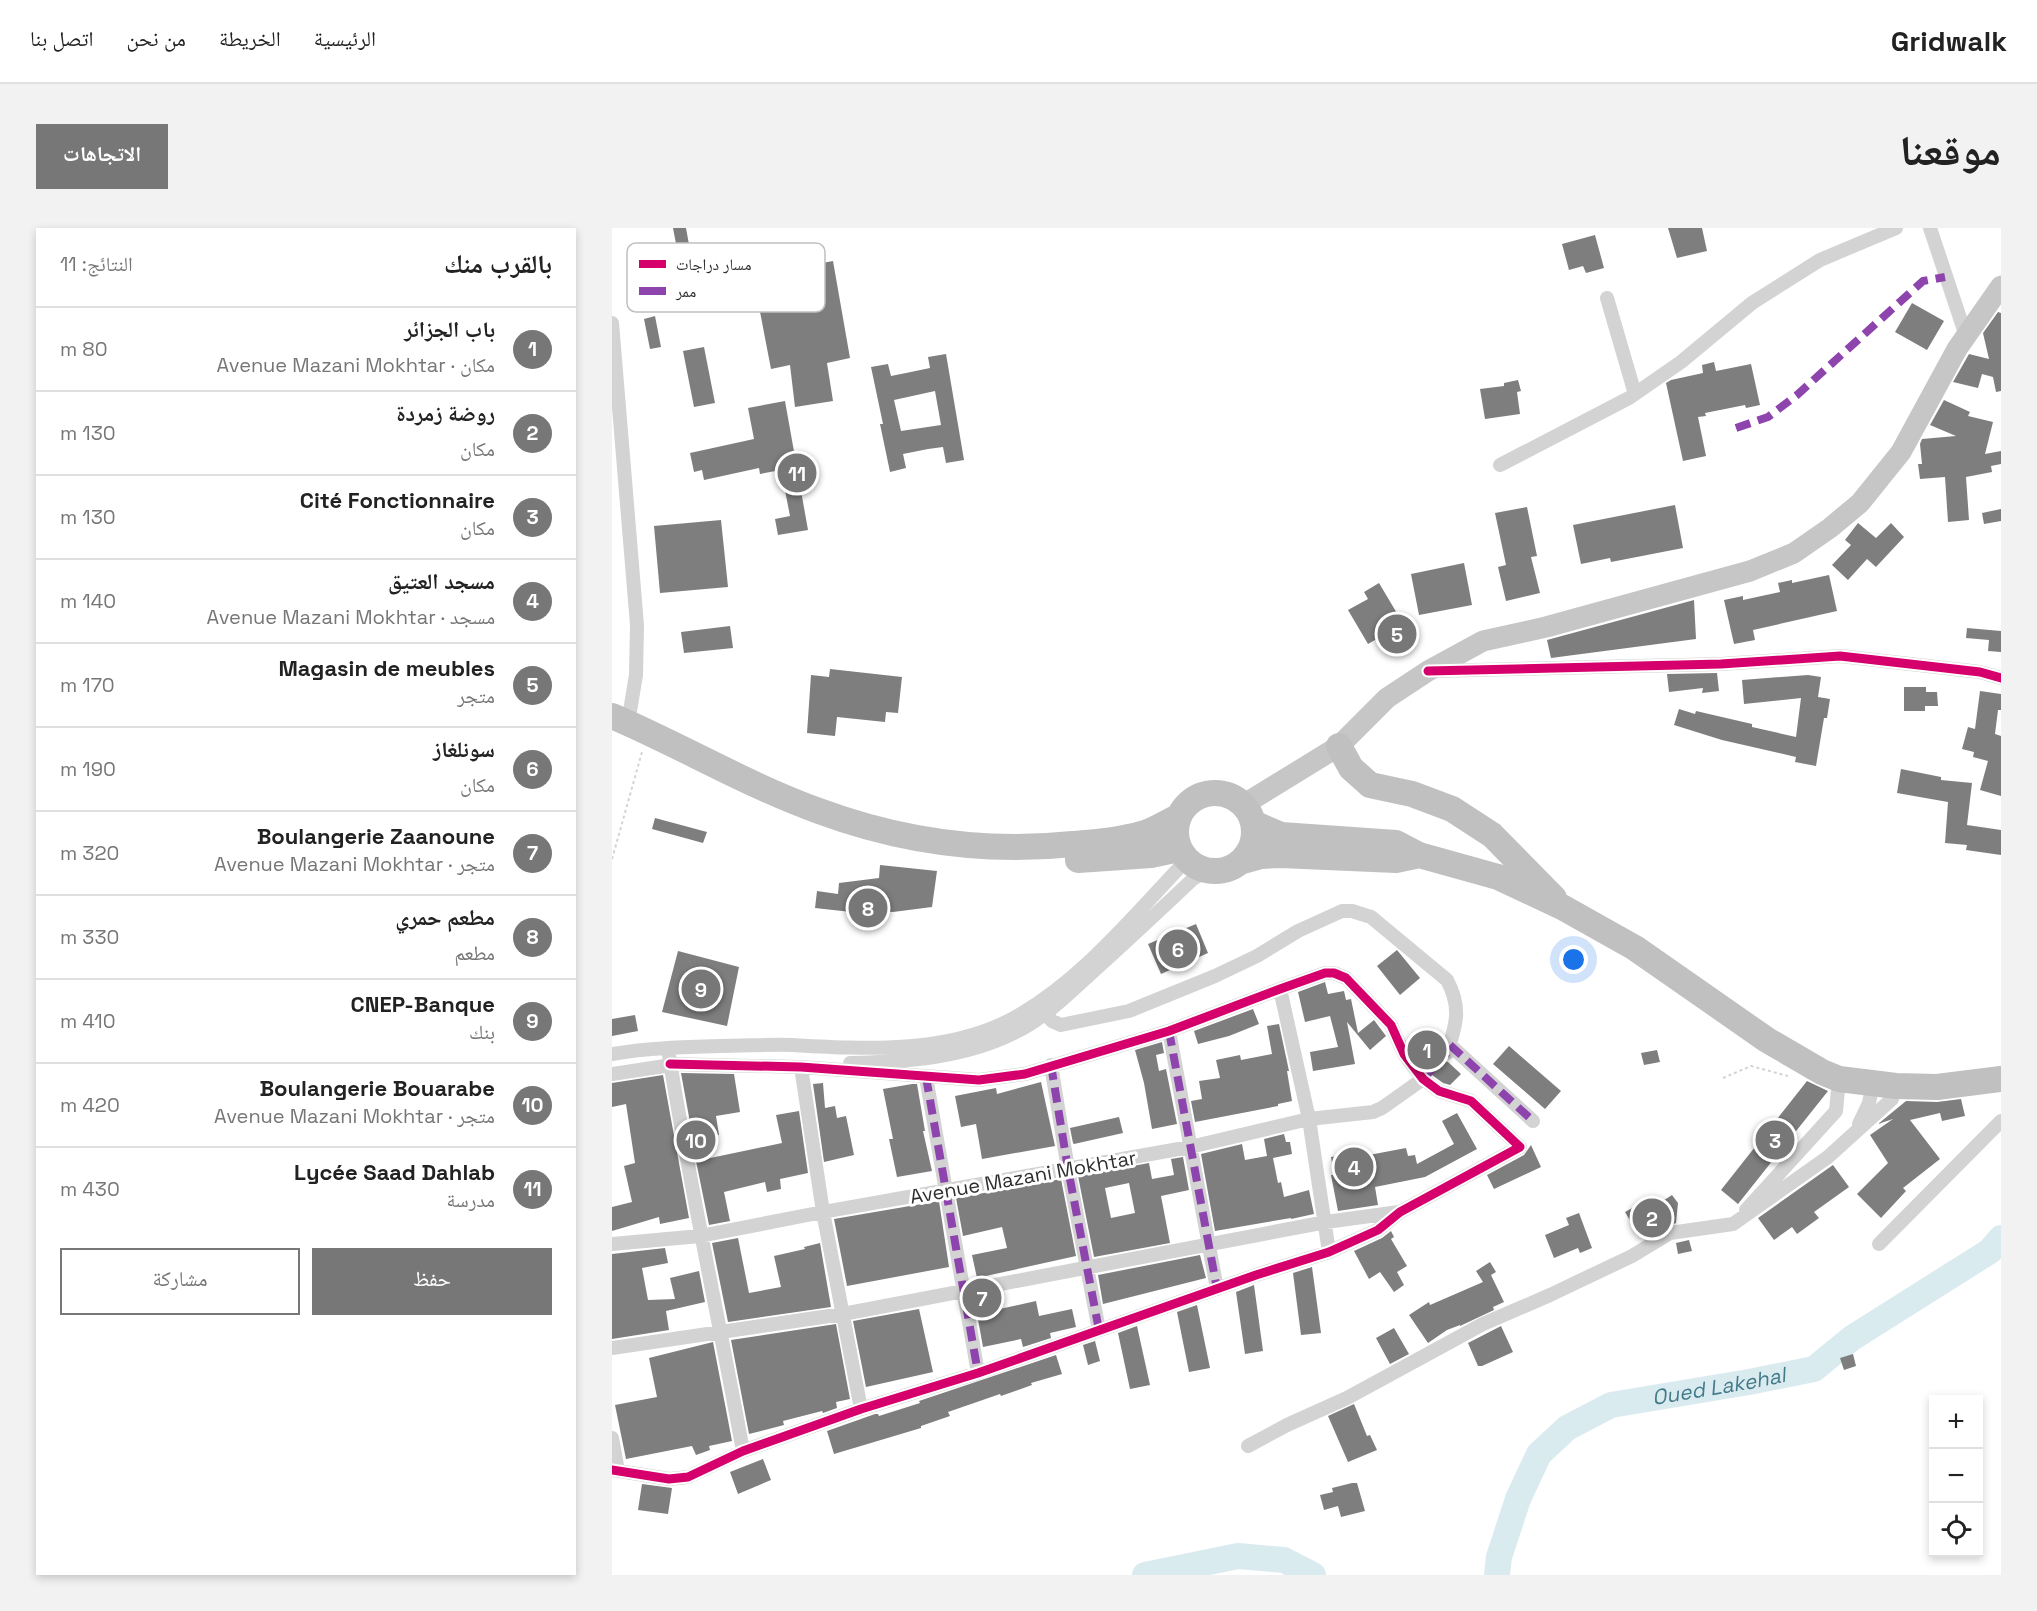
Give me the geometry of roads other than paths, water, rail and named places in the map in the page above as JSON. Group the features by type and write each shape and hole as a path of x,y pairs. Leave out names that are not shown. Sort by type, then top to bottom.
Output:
{"highway":[{"path":"617,725 643,750 826,829 885,847 936,857 990,862 1096,859 1181,852"},
{"path":"617,725 818,811 871,829 927,840 979,847 1039,848 1109,841 1146,832 1178,818"},
{"path":"1339,746 1351,768 1370,785 1412,794 1452,809 1492,835 1544,885 1562,907"},
{"path":"1419,855 1396,860 1261,856 1243,861 1220,872 1207,871 1190,863 1181,852 1176,838 1178,818 1192,800 1213,792 1235,798 1248,814 1281,835 1396,843 1419,855 1498,877 1562,907 1635,948 1767,1040 1830,1076 1885,1085 1937,1087 2001,1079"},
{"path":"1243,861 1253,843 1248,814"}],"main road":[{"path":"1248,814 1339,746 1387,698 1428,671 1483,641 1546,627 1750,571 1794,553 1830,528 1860,502 1901,452 1957,349 2001,286"}],"street":[{"path":"1500,465 1635,394 1681,362 1752,303 1820,260 1896,228"},
{"path":"1930,228 1966,336"},
{"path":"1607,298 1635,394"},
{"path":"612,323 637,625 636,675 617,725"},
{"path":"1428,671 1721,664 1840,656 1980,672 2001,678"},
{"path":"612,1054 668,1048 792,1045 877,1048 917,1045 959,1038 992,1028 1041,1009 1180,867 1181,852"},
{"path":"612,1074 670,1064 735,1060 801,1064 918,1060 962,1051 994,1041 1015,1033 1041,1009 1119,948 1193,879 1207,871"},
{"path":"1041,1009 1054,1023 1061,1025 1129,1011 1257,956 1332,914 1352,910 1371,916 1447,980 1456,1002 1457,1014 1449,1049 1533,1121"},
{"path":"612,1438 615,1471 669,1479 688,1477 743,1451 1329,1252 1378,1230 1400,1212 1520,1147 1471,1101 1439,1091 1423,1079 1404,1054 1391,1025 1346,978 1334,973 1325,973 1169,1030 1024,1074 979,1080 801,1067 670,1064"},
{"path":"1280,989 1309,1119 1329,1252"},
{"path":"1169,1030 1217,1289"},
{"path":"668,1048 700,1236 722,1332 743,1451"},
{"path":"1051,1065 1068,1169 1099,1330"},
{"path":"801,1067 823,1212 861,1410"},
{"path":"1733,1224 1836,1111 1830,1076"},
{"path":"926,1077 978,1373"},
{"name":"Avenue Mazani Mokhtar","path":"612,1245 700,1236 1190,1147 1309,1119 1373,1112 1423,1079"},
{"path":"1248,1446 1287,1425 1347,1398 1483,1324 1632,1256 1670,1233 1733,1224 1828,1157 1892,1099 1885,1085 1869,1103 1853,1133"},
{"path":"1879,1244 2001,1121"},
{"path":"612,1348 843,1314 1326,1222 1400,1212"}],"waterway":[{"name":"Oued Lakehal","path":"1497,1575 1499,1557 1518,1499 1539,1454 1567,1428 1611,1405 1814,1369 1852,1338 1990,1251 2001,1238"},
{"name":"Oued Lakehal","path":"1145,1575 1238,1556 1284,1560 1313,1575"}],"place":[{"name":"Lycée Saad Dahlab","path":"797,473"},
{"name":"Magasin de meubles","path":"1397,634"},
{"name":"مطعم حمري","path":"868,908"},
{"name":"سونلغاز","path":"1178,949"},
{"name":"CNEP-Banque","path":"701,989"},
{"name":"باب الجزائر","path":"1427,1050"},
{"name":"Boulangerie Bouarabe","path":"696,1140"},
{"name":"Cité Fonctionnaire","path":"1775,1140"},
{"name":"مسجد العتيق","path":"1354,1167"},
{"name":"روضة زمردة","path":"1652,1218"},
{"name":"Boulangerie Zaanoune","path":"982,1298"}]}
